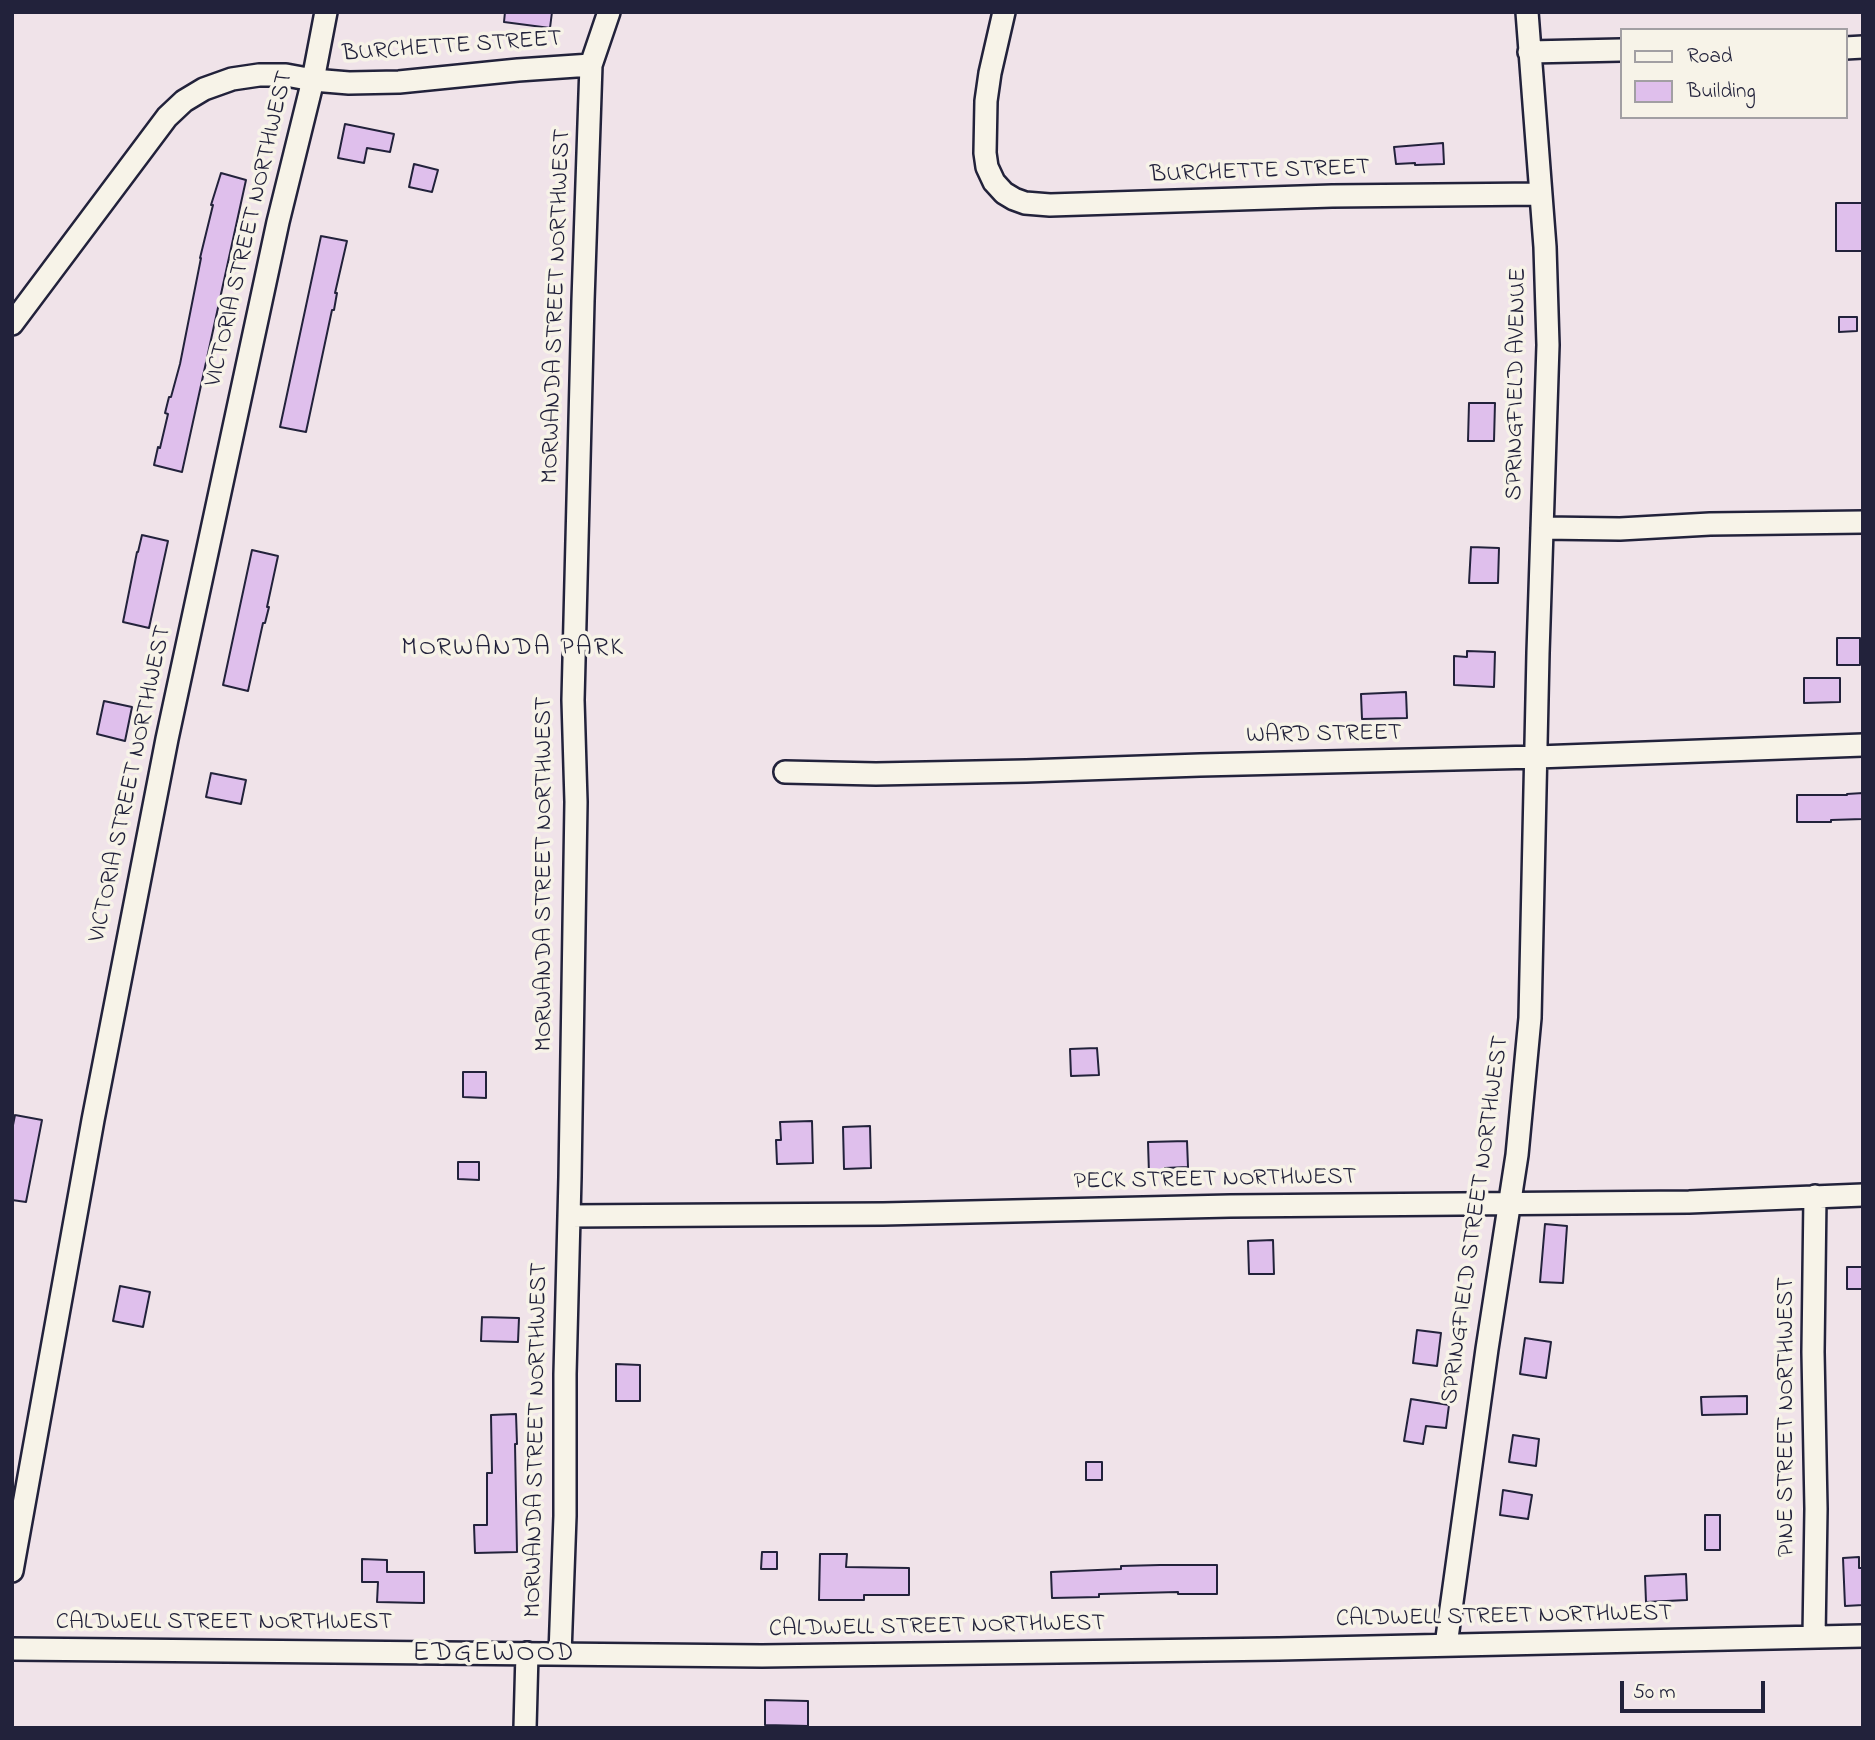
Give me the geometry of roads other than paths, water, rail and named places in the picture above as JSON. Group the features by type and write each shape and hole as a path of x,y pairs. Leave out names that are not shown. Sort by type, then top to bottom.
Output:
{"street":[{"name":"VICTORIA STREET NORTHWEST","path":"12,1571 93,1120 164,751 326,12"},
{"name":"MORWANDA STREET NORTHWEST","path":"560,1654 565,1516 565,1374 576,802 573,701 592,65 608,12"},
{"name":"BURCHETTE STREET","path":"1004,12 986,101 985,153 987,167 994,182 1004,193 1025,203 1050,205 1332,196 1541,194"},
{"name":"SPRINGFIELD AVENUE","path":"1527,12 1545,247 1548,345 1537,757"},
{"path":"1529,52 1619,50"},
{"name":"BURCHETTE STREET","path":"12,324 167,117 184,101 204,89 232,79 259,75 285,75 349,83 399,82 592,65"},
{"path":"1542,528 1863,522"},
{"name":"WARD STREET","path":"785,772 999,772 1863,745"},
{"name":"SPRINGFIELD STREET NORTHWEST","path":"1446,1645 1517,1155 1530,1018 1537,757"},
{"name":"PINE STREET NORTHWEST","path":"1814,1637 1815,1195"},
{"name":"PECK STREET NORTHWEST","path":"569,1216 883,1214 1230,1206 1510,1205 1863,1195"},
{"name":"CALDWELL STREET NORTHWEST","path":"12,1649 762,1656 1279,1649 1863,1636"},
{"name":"MORWANDA STREET NORTHWEST","path":"524,1728 527,1653"}],"district":[{"name":"MORWANDA PARK","path":"513,650"},
{"name":"EDGEWOOD","path":"494,1655"}]}
